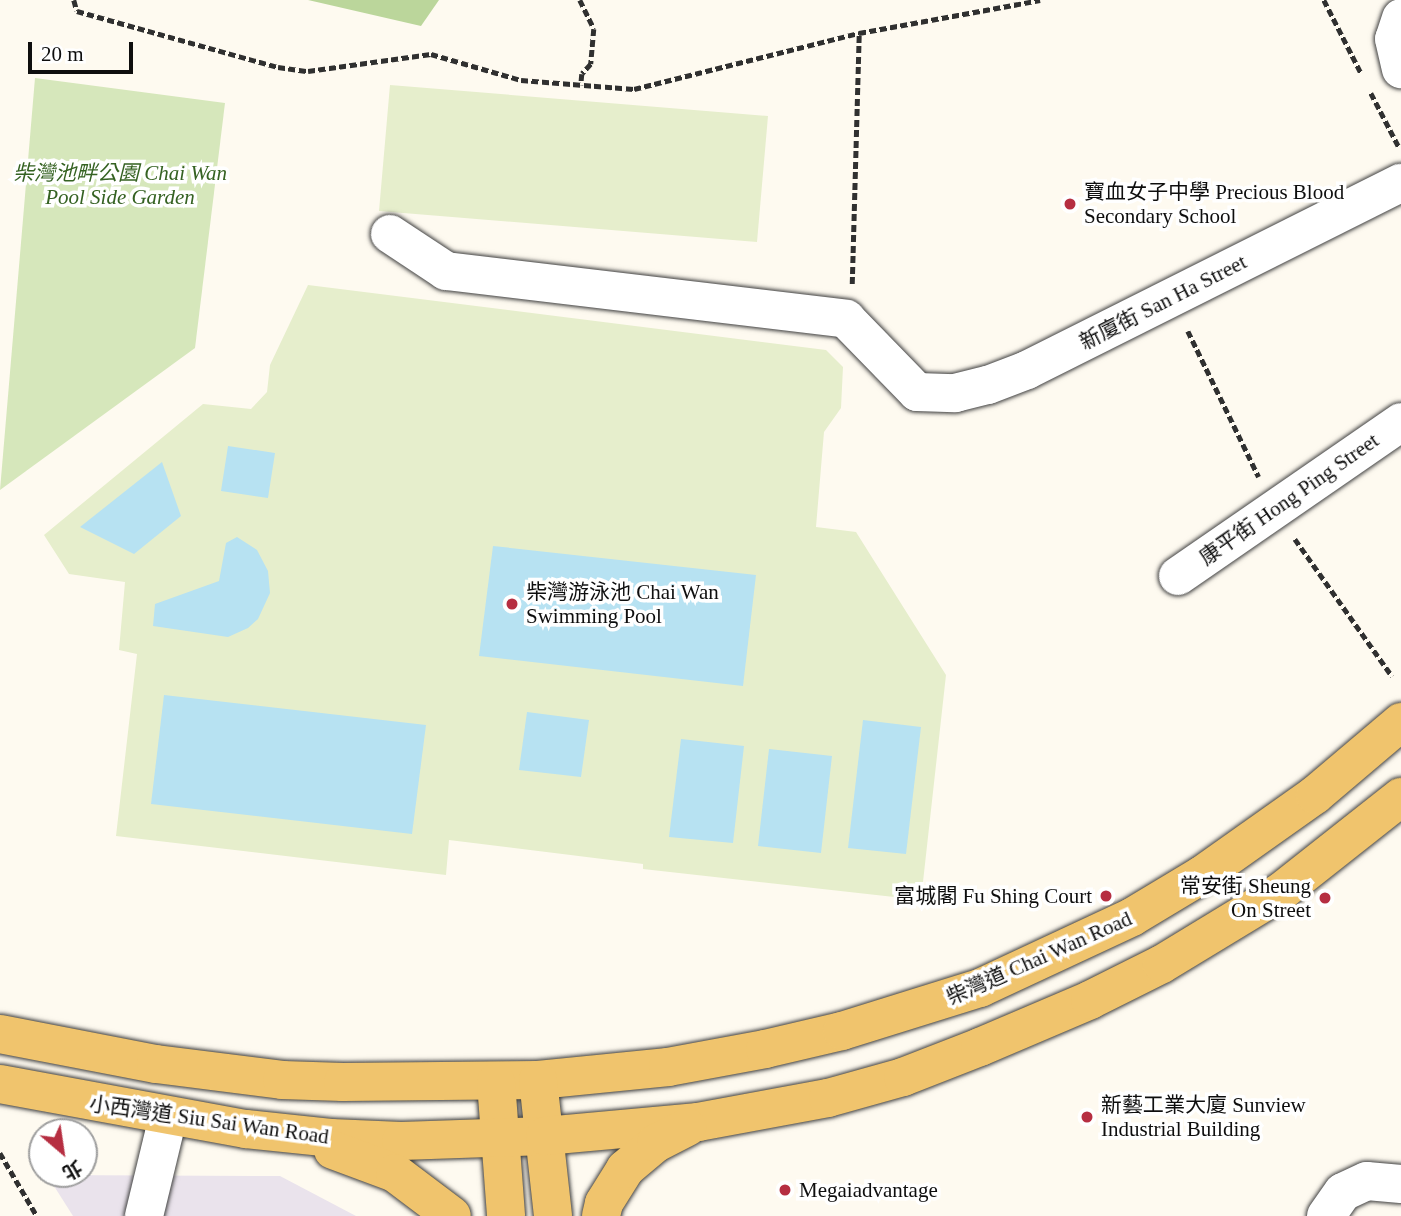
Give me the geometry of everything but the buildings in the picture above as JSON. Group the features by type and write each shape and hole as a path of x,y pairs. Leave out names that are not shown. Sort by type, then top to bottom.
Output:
{"main road":[{"name":"柴灣道 Chai Wan Road","path":"496,1082 668,1067 765,1049 842,1031 980,988 1132,917 1202,875 1315,795 1401,722"},
{"path":"545,1136 698,1122 828,1098 903,1077 1090,1000 1162,964 1282,891 1401,797"},
{"path":"0,1034 156,1065 282,1080 496,1082 506,1216"},
{"path":"538,1080 553,1216"},
{"name":"小西灣道 Siu Sai Wan Road","path":"0,1084 168,1117 246,1129 401,1141 545,1136"},
{"path":"601,1216 614,1183 632,1162 656,1143 698,1122"},
{"path":"246,1129 347,1153 395,1173 452,1216"}],"street":[{"path":"1401,18 1394,39 1401,69"},
{"name":"新廈街 San Ha Street","path":"846,319 917,391 955,393 988,386 1027,370 1401,183"},
{"path":"390,234 446,271 846,319"},
{"name":"康平街 Hong Ping Street","path":"1178,576 1401,422"},
{"path":"144,1216 168,1117"},
{"path":"1326,1216 1329,1208 1343,1192 1367,1181 1401,1184"}],"path":[{"path":"74,0 77,11 278,67 308,71 431,54 521,80 634,89 859,33 1040,0"},
{"path":"580,0 594,29 591,64 582,74 581,85"},
{"path":"846,319 852,296 859,33"},
{"path":"1187,331 1259,479"},
{"path":"1293,537 1392,676"},
{"path":"0,1153 37,1216"}],"shaded area":[{"path":"98,1175 280,1176 356,1216 73,1216 55,1188 98,1188"}],"green space":[{"path":"308,0 439,0 421,26"},
{"name":"柴灣池畔公園 Chai Wan Pool Side Garden","path":"35,78 225,103 195,348 0,490"},
{"path":"390,85 768,116 757,242 379,211"},
{"name":"柴灣游泳池 Chai Wan Swimming Pool","path":"308,285 826,350 843,367 841,408 824,432 816,527 856,532 946,675 921,900 643,869 643,864 449,840 446,875 116,836 137,654 119,650 125,582 69,574 44,535 203,404 251,409 267,392 270,365"}],"water":[{"path":"228,446 275,453 268,498 221,491"},
{"path":"162,462 181,516 134,554 80,527"},
{"path":"237,537 257,550 268,571 270,593 258,619 248,628 228,637 153,626 155,604 219,581 226,543"},
{"path":"493,546 756,575 743,686 479,656"},
{"path":"164,695 426,725 412,834 151,804"},
{"path":"527,712 589,720 581,777 519,770"},
{"path":"863,720 921,727 906,854 848,848"},
{"path":"681,739 744,746 733,843 669,837"},
{"path":"769,749 832,756 821,853 758,846"}],"place":[{"name":"寶血女子中學 Precious Blood Secondary School","path":"1070,204"},
{"name":"柴灣游泳池 Chai Wan Swimming Pool","path":"512,604"},
{"name":"富城閣 Fu Shing Court","path":"1106,896"},
{"name":"常安街 Sheung On Street","path":"1325,898"},
{"name":"新藝工業大廈 Sunview Industrial Building","path":"1087,1117"},
{"name":"Megaiadvantage","path":"785,1190"}]}
